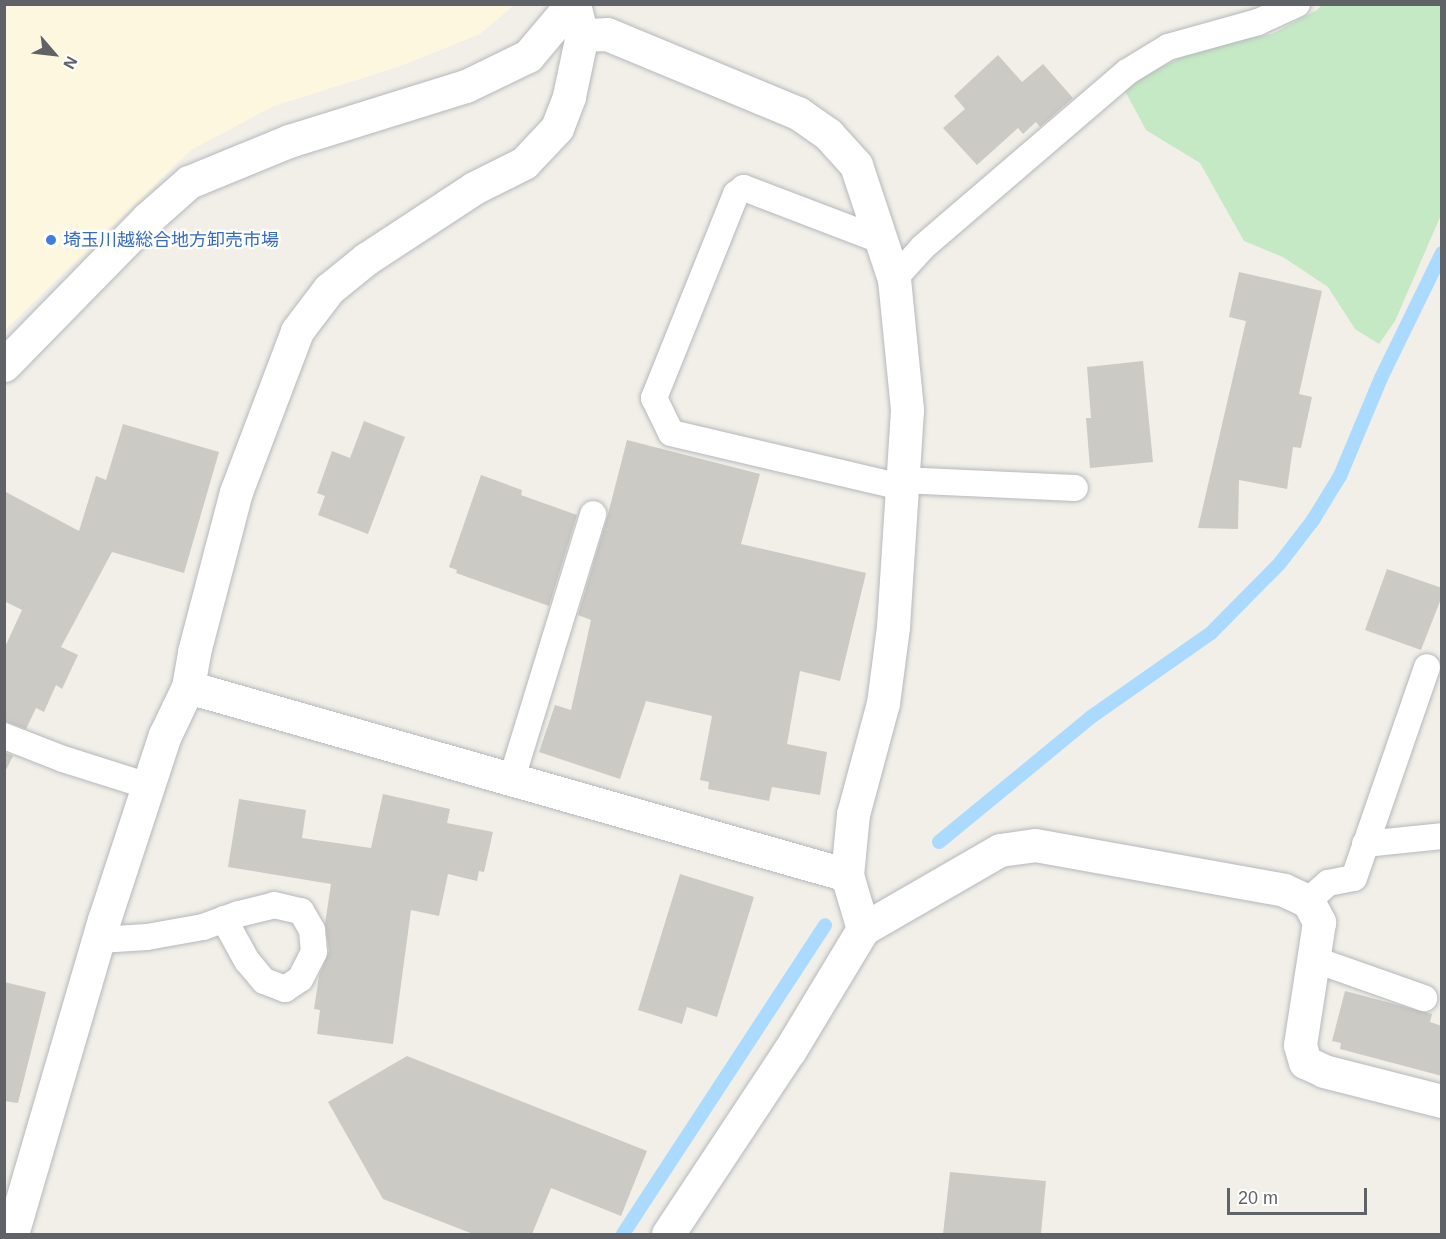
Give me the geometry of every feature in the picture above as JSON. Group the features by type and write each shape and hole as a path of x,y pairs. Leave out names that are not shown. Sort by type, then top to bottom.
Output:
{"street":[{"path":"576,15 607,34 798,112 828,134 856,165 894,279 907,410 893,627 883,703 853,814 847,876 863,929"},
{"path":"4,365 147,219 189,182 289,141 466,86 528,56 576,15"},
{"path":"12,1234 99,940 148,786 165,735 188,687 194,652 236,492 297,331 329,289 366,259 474,188 524,163 557,128 569,96 576,15"},
{"path":"188,687 512,778 847,876"},
{"path":"668,1234 790,1050 863,929 1000,850 1035,845 1284,891 1308,901 1318,922 1300,1045 1305,1062 1324,1071 1442,1101"}],"lane":[{"path":"894,279 922,247 1127,72 1167,47 1258,22 1297,4"},
{"path":"880,240 744,188 736,194 654,398 671,433 901,484 1075,488"},
{"path":"512,778 592,514"},
{"path":"1308,901 1328,883 1354,878 1427,667"},
{"path":"4,736 63,759 148,786"},
{"path":"1365,844 1442,836"},
{"path":"99,940 147,937 203,927 224,919"},
{"path":"1313,959 1424,998"}],"shaded area":[{"name":"埼玉川越総合地方卸売市場","path":"5,4 514,5 480,34 398,67 274,106 191,150 5,330"}],"green space":[{"path":"1322,5 1441,5 1441,215 1395,321 1379,344 1355,329 1328,287 1283,257 1244,241 1200,163 1146,130 1125,91 1146,75 1185,55 1220,44 1272,34 1317,10"}],"building":[{"path":"998,55 1022,82 1043,64 1073,98 1040,127 1036,122 1023,134 1018,128 977,165 943,128 965,109 954,96"},
{"path":"1239,272 1322,291 1299,394 1312,397 1301,448 1293,447 1287,489 1239,480 1238,529 1198,528 1246,321 1229,317"},
{"path":"1143,361 1153,462 1090,468 1086,418 1091,418 1087,367"},
{"path":"364,421 405,437 368,534 318,515 325,496 317,493 332,451 350,458"},
{"path":"123,424 219,452 184,573 112,552 61,647 78,655 62,689 56,685 44,712 36,708 26,729 4,721 4,649 22,610 4,601 4,491 79,531 96,476 106,480"},
{"path":"627,440 760,474 741,544 866,573 840,681 800,671 787,744 827,752 820,795 772,787 769,801 708,789 709,782 700,780 712,716 646,701 620,779 539,752 555,705 571,710 591,620 578,615"},
{"path":"481,475 522,490 521,495 577,515 549,606 456,573 457,570 449,567"},
{"path":"1387,569 1442,588 1442,596 1421,650 1365,630"},
{"path":"4,752 13,756 4,774"},
{"path":"383,794 450,809 447,823 493,832 484,872 479,871 477,881 448,874 439,916 411,910 393,1044 317,1034 320,1010 314,1009 319,976 329,951 325,924 331,884 228,867 239,799 306,810 302,838 371,848"},
{"path":"680,874 754,897 717,1017 687,1007 682,1024 638,1010"},
{"path":"4,982 46,992 18,1103 4,1101"},
{"path":"1345,991 1432,1014 1430,1022 1442,1026 1442,1076 1340,1049 1341,1043 1332,1041"},
{"path":"407,1056 647,1151 621,1216 551,1188 532,1234 473,1234 383,1199 328,1102"},
{"path":"950,1172 1046,1181 1041,1234 943,1234"}],"waterway":[{"path":"939,842 1091,717 1211,633 1280,563 1313,520 1340,476 1381,378 1442,253"},
{"path":"623,1234 825,925"}],"place":[{"name":"埼玉川越総合地方卸売市場","path":"51,240"}]}
